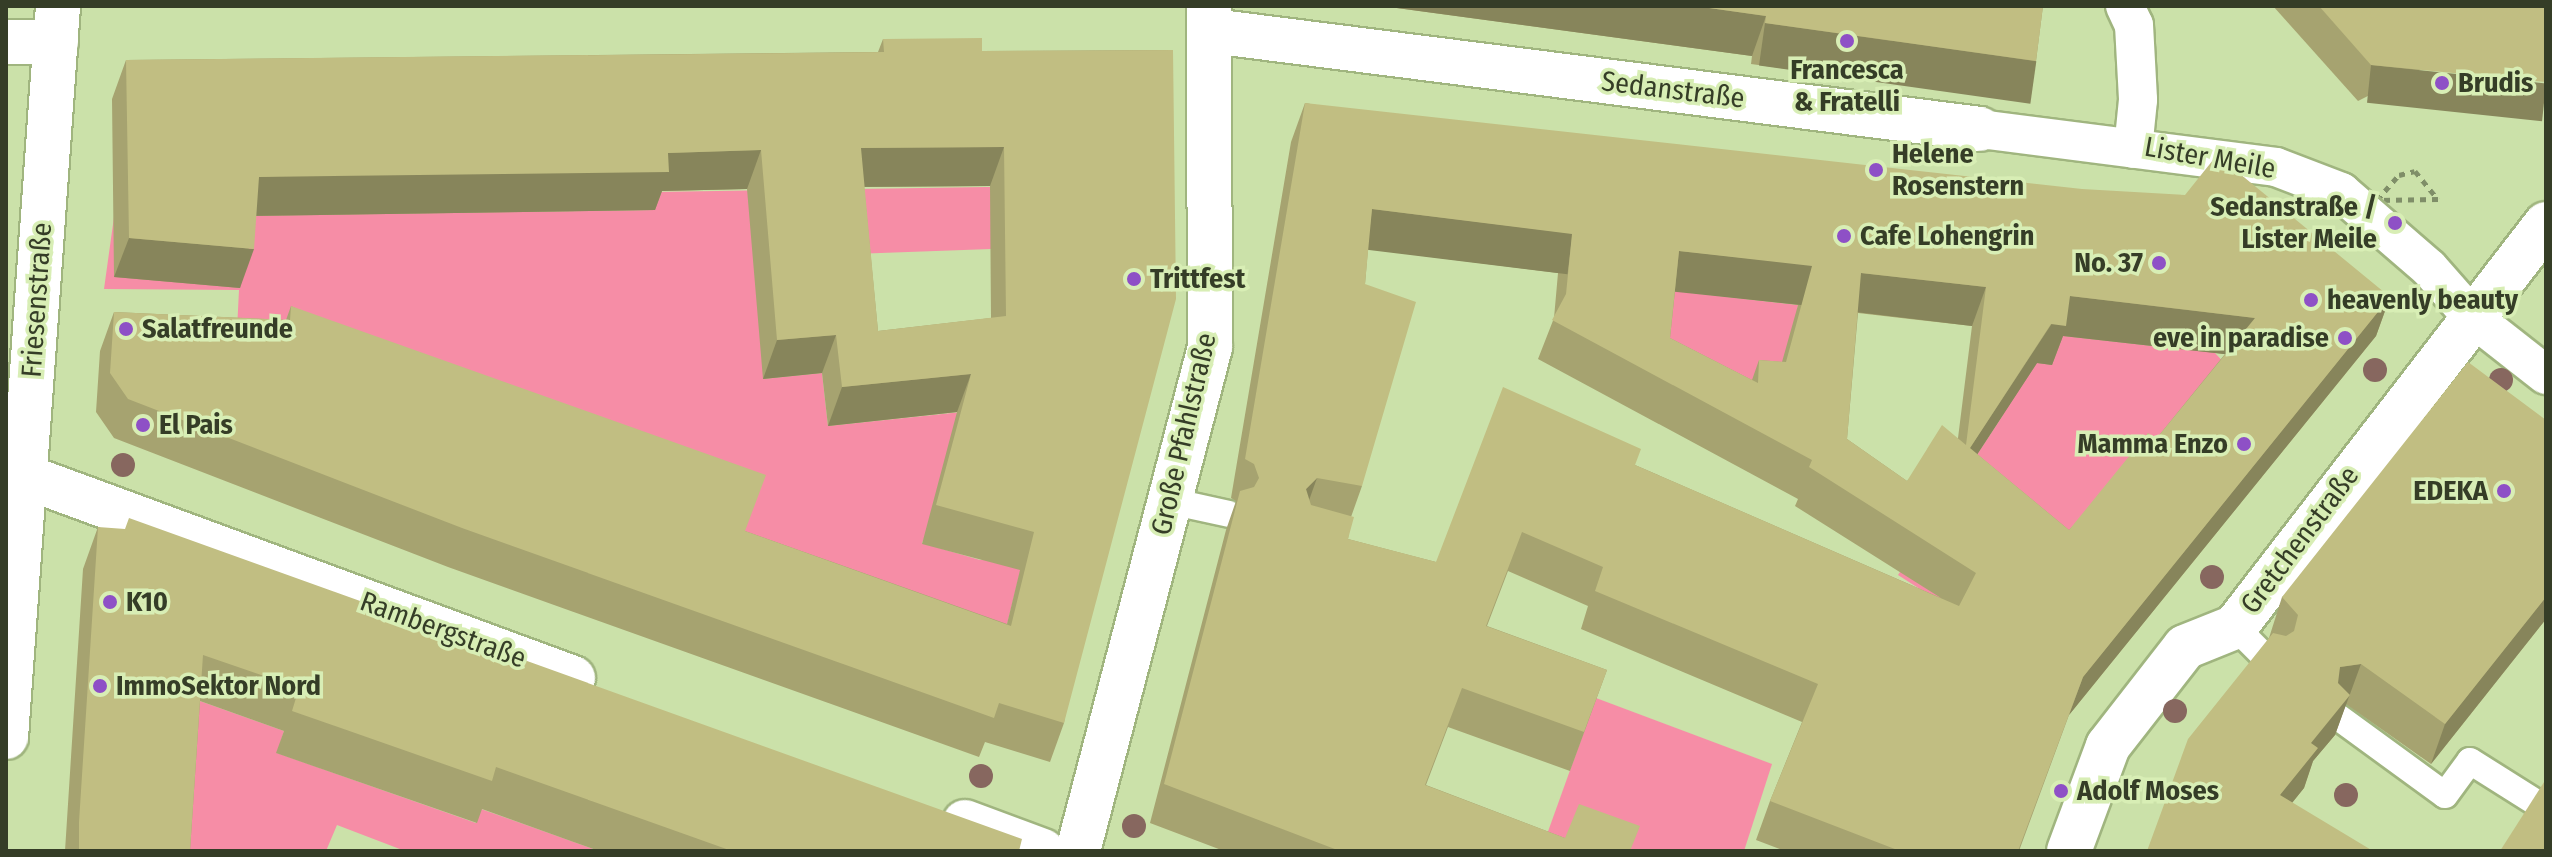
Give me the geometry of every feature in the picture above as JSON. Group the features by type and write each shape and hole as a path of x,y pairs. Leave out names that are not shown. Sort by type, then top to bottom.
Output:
{"street":[{"name":"Lister Meile","path":"2125,6 2134,25 2137,85 2133,149 2276,167 2341,192 2441,283 2472,317 2546,375"},
{"name":"Sedanstraße","path":"1211,19 2133,149"},
{"name":"Große Pfahlstraße","path":"1078,851 1210,347 1211,19"},
{"path":"6,42 57,24"},
{"name":"Friesenstraße","path":"6,737 57,24"},
{"name":"Gretchenstraße","path":"2069,851 2108,746 2185,647 2235,627 2546,224"},
{"name":"Rambergstraße","path":"24,476 614,693"},
{"path":"926,808 1043,851"}],"lane":[{"path":"1170,501 1229,514"},
{"path":"2235,627 2268,660"},
{"path":"2338,717 2445,795 2470,761 2540,805"}],"path":[{"path":"2415,171 2438,199"}],"shaded area":[{"path":"1054,186 991,249 853,254 763,379 822,373 828,426 981,410 922,543 980,560 1025,552 997,665 237,330 239,290 104,289 114,217 654,210 654,192"},
{"path":"1665,290 1798,305 1783,402 1656,376"},
{"path":"2056,335 2154,346 2199,336 2230,369 2076,543 1948,607 1898,575 2003,415 1972,393"},
{"path":"138,679 284,731 277,753 476,823 481,809 599,851 405,851 337,825 326,851 177,851"},
{"path":"1596,698 1772,764 1744,851 1541,851"}],"building":[{"path":"1695,6 2043,6 2036,61 1765,23 1766,16"},
{"path":"2319,6 2546,6 2546,82 2371,65"},
{"path":"982,38 982,51 1173,50 1176,299 1064,723 999,703 994,718 462,528 128,399 110,373 114,312 290,320 291,306 766,475 745,531 1011,626 1034,532 936,505 971,374 842,387 836,335 777,340 761,150 668,153 669,172 259,177 254,249 129,238 126,60 884,52 883,39","holes":["1004,147 1006,316 878,331 861,148"]},
{"path":"1305,103 2082,189 2185,195 2217,155 2390,297 2083,677 2018,851 1900,851 1770,801 1818,684 1595,591 1603,567 1522,532 1486,626 1607,670 1584,732 1462,688 1425,785 1565,838 1579,804 1640,826 1630,851 1340,851 1164,784 1240,491 1254,487 1259,478 1254,464 1245,459","holes":["1372,209 1572,234 1566,294 1552,320 1812,460 1809,467 1976,573 1959,606 1635,465 1641,449 1503,387 1436,562 1348,539 1354,517 1311,505 1306,489 1317,478 1362,486 1416,302 1365,284","1679,251 1812,266 1786,362 1759,360 1758,383 1670,338","1861,273 1986,287 1966,445 1942,425 1907,481 1847,439","2070,296 2255,318 2156,439 2148,433 2069,530 1970,448 2051,324 2066,326"]},
{"path":"2468,362 2546,420 2546,597 2445,724 2361,664 2340,667 2338,683 2350,695 2311,743 2318,748 2280,795 2373,851 2147,851 2188,739 2273,633 2286,636 2294,631 2298,615 2282,597"},
{"path":"129,518 1022,839 1019,851 732,851 496,767 492,781 292,711 299,688 203,655 190,851 79,851 98,527 125,529"},
{"path":"2546,779 2546,851 2500,851"}],"place":[{"name":"Francesca & Fratelli","path":"1847,41"},
{"name":"Brudis","path":"2442,83"},
{"name":"Helene Rosenstern","path":"1876,170"},
{"name":"Sedanstraße / Lister Meile","path":"2395,223"},
{"name":"Cafe Lohengrin","path":"1844,236"},
{"name":"No. 37","path":"2159,263"},
{"name":"Trittfest","path":"1134,279"},
{"name":"heavenly beauty","path":"2311,300"},
{"name":"Salatfreunde","path":"126,329"},
{"name":"eve in paradise","path":"2345,338"},
{"name":"El Pais","path":"143,425"},
{"name":"Mamma Enzo","path":"2244,444"},
{"name":"EDEKA","path":"2504,491"},
{"name":"K10","path":"110,602"},
{"name":"ImmoSektor Nord","path":"100,686"},
{"name":"Adolf Moses","path":"2061,791"}]}
